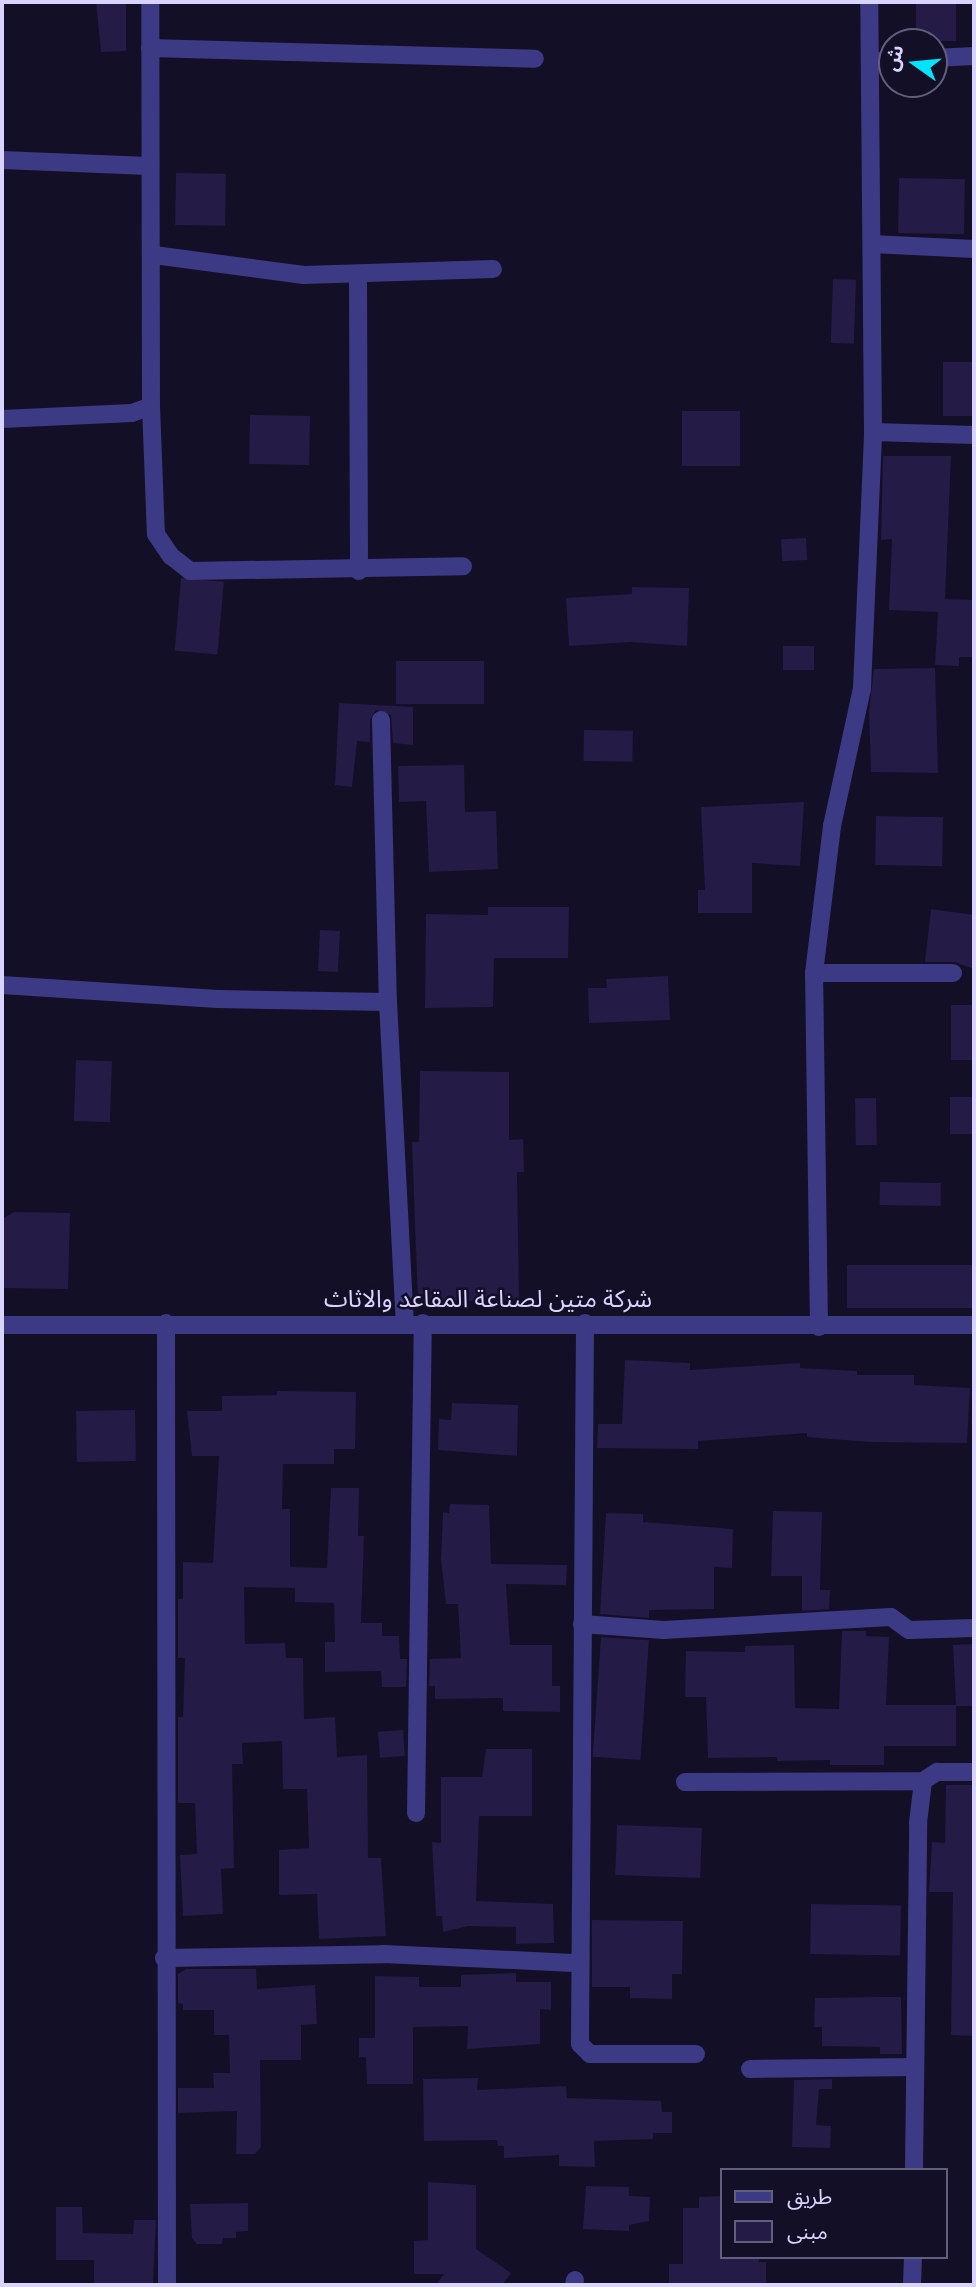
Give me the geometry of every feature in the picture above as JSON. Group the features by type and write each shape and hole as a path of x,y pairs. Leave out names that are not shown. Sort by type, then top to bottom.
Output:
{"street":[{"path":"150,2 148,166 154,256 151,406 156,534 171,556 190,571 359,571 463,566"},
{"path":"818,1327 814,973 832,826 862,688 873,432 869,2"},
{"path":"149,48 535,59"},
{"path":"948,57 974,56"},
{"path":"870,61 878,61"},
{"path":"2,160 148,166"},
{"path":"872,244 974,248"},
{"path":"154,256 304,275 358,277 493,269"},
{"path":"358,277 359,571"},
{"path":"2,419 132,413 151,406"},
{"path":"873,432 974,435"},
{"path":"381,720 388,1002 414,1322 416,1813"},
{"path":"814,973 953,973"},
{"path":"2,985 218,999 388,1002"},
{"name":"شركة متين لصناعة المقاعد والاثاث","path":"2,1325 414,1322 818,1327 974,1325"},
{"path":"166,1323 164,1958 167,2285"},
{"path":"585,1323 578,1963 580,2045 590,2054 696,2054"},
{"path":"582,1624 664,1630 891,1617 909,1630 974,1628"},
{"path":"685,1782 923,1781 937,1772 974,1772"},
{"path":"914,2168 918,1823 923,1781"},
{"path":"164,1958 384,1954 578,1963"},
{"path":"750,2069 915,2067"},
{"path":"912,2259 912,2285"}],"building":[{"path":"96,2 126,2 126,51 101,52"},
{"path":"916,2 956,2 956,41 948,41 948,28 916,28"},
{"path":"176,173 226,174 225,226 175,225"},
{"path":"899,178 965,179 964,234 898,233"},
{"path":"833,279 856,280 854,344 831,343"},
{"path":"943,362 974,362 974,416 943,416"},
{"path":"682,411 740,411 740,466 682,466"},
{"path":"250,415 310,416 309,465 249,464"},
{"path":"883,456 951,456 945,599 974,600 974,657 959,657 959,666 935,665 938,612 889,610 892,539 881,540"},
{"path":"806,538 807,560 782,561 781,539"},
{"path":"181,578 224,582 217,654 175,651"},
{"path":"632,587 689,588 687,646 630,642 569,646 566,598 632,594"},
{"path":"783,646 814,646 814,670 783,670"},
{"path":"396,661 484,661 484,704 396,704"},
{"path":"935,668 938,773 871,772 869,711 874,669"},
{"path":"339,703 413,707 413,745 393,743 391,715 376,710 370,720 370,742 357,741 352,787 335,785"},
{"path":"584,730 633,731 632,762 583,761"},
{"path":"464,765 465,812 496,811 498,869 429,872 426,801 399,802 398,766"},
{"path":"804,802 800,866 752,863 752,913 698,913 698,890 705,890 701,807"},
{"path":"876,816 943,817 942,866 875,865"},
{"path":"488,907 569,907 568,958 494,958 493,1007 425,1008 426,914 488,915"},
{"path":"931,909 974,915 974,969 954,962 925,962"},
{"path":"320,930 340,931 338,972 318,971"},
{"path":"668,976 670,1020 589,1023 588,988 607,988 606,979"},
{"path":"951,1005 974,1005 974,1060 951,1060"},
{"path":"76,1060 112,1061 110,1122 74,1121"},
{"path":"420,1071 509,1072 509,1140 523,1139 524,1172 517,1172 519,1300 418,1302 412,1142 419,1142"},
{"path":"950,1097 974,1097 974,1134 950,1134"},
{"path":"855,1098 876,1098 877,1145 856,1145"},
{"path":"880,1182 941,1183 941,1206 880,1205"},
{"path":"14,1212 70,1213 68,1289 2,1288 2,1219"},
{"path":"847,1265 974,1265 974,1308 847,1308"},
{"path":"625,1360 690,1363 690,1370 800,1363 800,1368 857,1371 857,1375 914,1375 914,1385 970,1388 967,1443 869,1442 807,1437 807,1433 698,1441 698,1449 597,1448 598,1424 622,1424"},
{"path":"277,1391 356,1392 355,1449 334,1449 334,1464 283,1464 282,1509 290,1509 290,1567 327,1568 331,1488 359,1488 358,1536 364,1536 361,1623 382,1623 382,1636 399,1636 400,1659 407,1659 406,1687 382,1687 381,1671 325,1672 325,1642 335,1642 334,1603 295,1602 295,1588 244,1587 245,1644 285,1643 286,1658 303,1658 304,1719 335,1717 337,1757 367,1755 368,1858 381,1858 386,1936 319,1939 317,1894 279,1895 279,1850 309,1848 307,1789 283,1789 282,1741 242,1743 243,1764 232,1764 234,1868 221,1869 223,1914 183,1916 180,1855 197,1854 195,1803 178,1803 178,1717 183,1717 185,1658 178,1658 178,1599 183,1599 183,1562 213,1563 219,1456 192,1456 187,1411 222,1411 222,1396 277,1395"},
{"path":"452,1403 518,1405 517,1456 438,1450 439,1419 451,1420"},
{"path":"135,1410 136,1461 77,1462 76,1411"},
{"path":"450,1504 489,1505 491,1564 567,1565 566,1585 506,1584 510,1645 552,1645 552,1686 560,1686 560,1712 503,1711 503,1698 435,1699 435,1686 429,1686 430,1659 461,1658 458,1604 446,1604 441,1559 443,1512 449,1513"},
{"path":"773,1511 822,1512 820,1590 830,1590 829,1609 802,1611 802,1576 771,1576"},
{"path":"606,1513 643,1514 643,1522 733,1529 732,1568 714,1567 714,1609 649,1610 649,1618 600,1614"},
{"path":"842,1631 866,1631 866,1636 889,1637 886,1705 956,1705 953,1645 973,1644 974,1706 956,1706 956,1746 884,1746 884,1765 830,1765 830,1760 777,1761 777,1757 708,1758 706,1697 685,1697 686,1651 745,1652 745,1646 794,1645 795,1708 839,1709"},
{"path":"601,1637 649,1640 641,1760 593,1757"},
{"path":"403,1730 405,1756 380,1758 378,1732"},
{"path":"486,1749 532,1749 532,1816 479,1816 476,1901 553,1904 554,1943 516,1944 516,1927 468,1926 443,1932 442,1916 436,1916 432,1842 441,1843 441,1777 482,1777"},
{"path":"946,1785 974,1785 974,2036 951,2035 953,1892 929,1892 932,1842 945,1843"},
{"path":"617,1825 702,1828 700,1878 615,1875"},
{"path":"811,1904 901,1906 900,1956 810,1954"},
{"path":"592,1920 683,1921 682,1974 672,1974 672,1999 630,1998 630,1987 592,1987"},
{"path":"186,1969 256,1969 257,1989 315,1985 317,2024 301,2025 301,2060 260,2060 261,2147 255,2154 236,2154 237,2111 178,2113 178,2088 214,2088 213,2073 230,2073 229,2035 214,2035 214,2010 183,2010 183,2004 178,2003 178,1974"},
{"path":"516,1973 516,1982 551,1982 551,2010 540,2009 540,2044 467,2049 468,2026 413,2027 413,2084 367,2084 366,2057 359,2057 359,2038 375,2038 375,1976 419,1977 419,1987 461,1987 461,1975"},
{"path":"901,1997 902,2054 880,2054 880,2047 822,2046 822,2027 814,2027 815,1998"},
{"path":"478,2078 477,2090 566,2086 567,2098 661,2101 662,2112 672,2112 672,2133 653,2133 653,2139 594,2141 595,2167 559,2166 559,2155 504,2158 504,2146 498,2146 497,2140 424,2141 423,2079"},
{"path":"832,2079 832,2089 819,2089 816,2125 831,2126 830,2148 792,2147 794,2080"},
{"path":"428,2182 476,2185 476,2249 511,2273 502,2285 436,2285 444,2274 414,2274 414,2241 428,2240"},
{"path":"586,2186 629,2187 629,2196 650,2197 649,2221 629,2225 629,2231 583,2229"},
{"path":"720,2196 720,2259 759,2259 759,2262 766,2262 766,2285 669,2285 669,2264 683,2264 683,2208 699,2208 699,2197"},
{"path":"248,2203 248,2231 236,2232 236,2238 223,2238 222,2244 197,2244 192,2238 190,2204"},
{"path":"56,2207 82,2207 83,2233 133,2234 134,2220 156,2220 153,2285 94,2285 94,2260 56,2260"}]}
